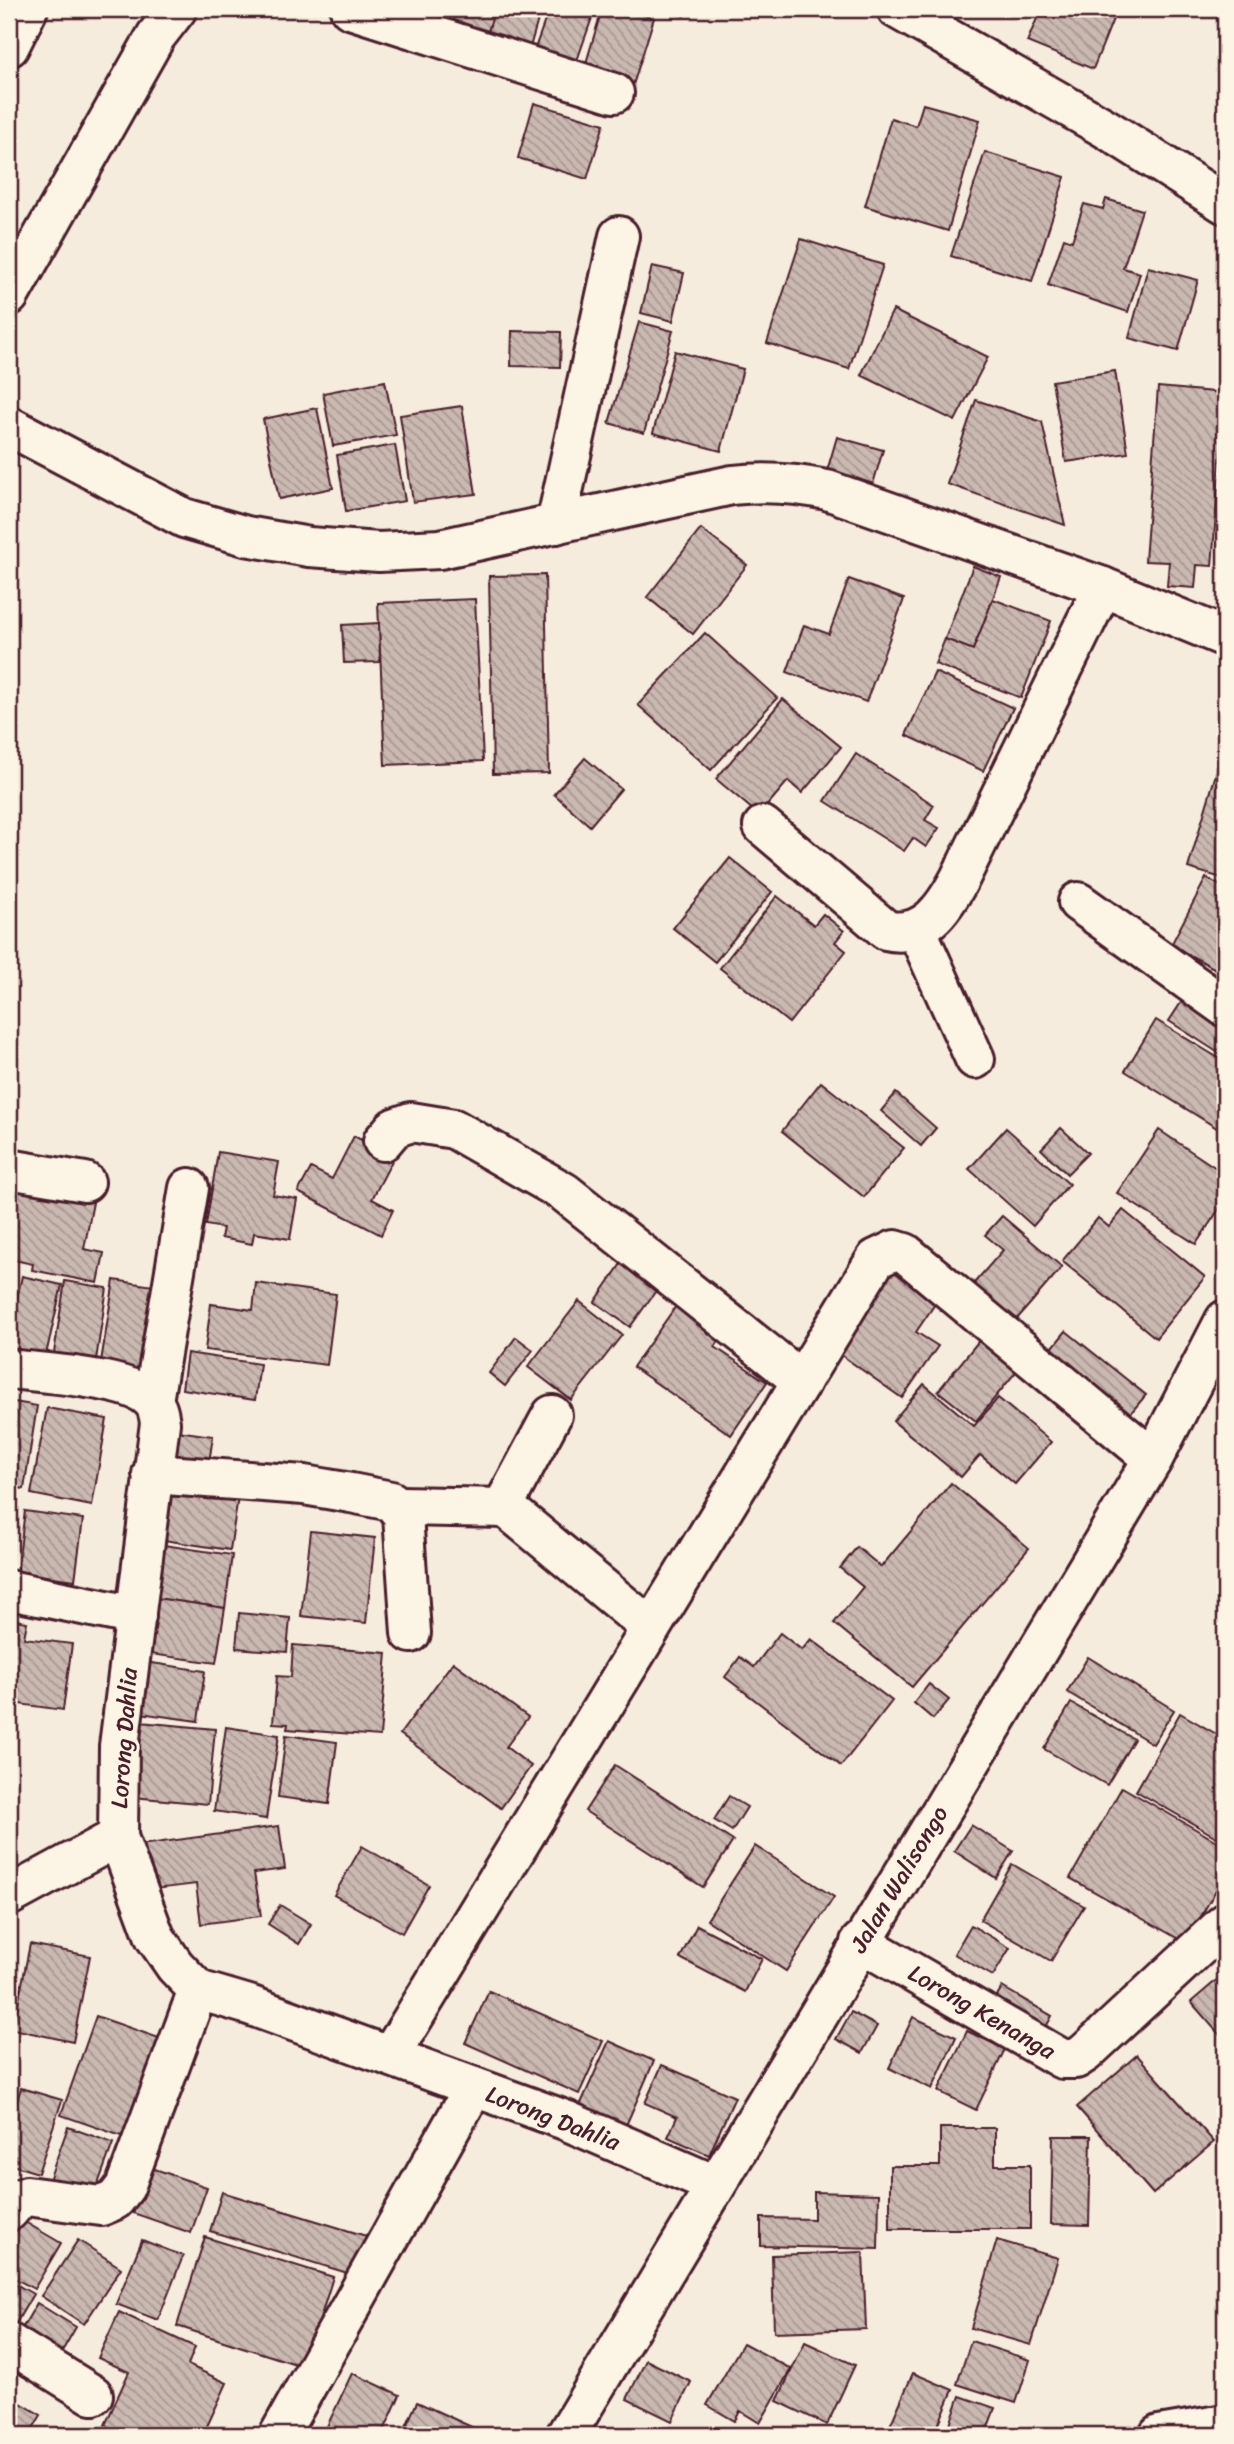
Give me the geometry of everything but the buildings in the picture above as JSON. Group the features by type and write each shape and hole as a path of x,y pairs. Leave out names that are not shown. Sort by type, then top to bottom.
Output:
{"street":[{"path":"9,47 28,9"},
{"path":"9,296 156,36 177,9"},
{"path":"350,9 614,93"},
{"path":"897,9 1105,128 1225,204"},
{"path":"556,524 619,236"},
{"path":"9,426 184,518 246,536 296,545 379,552 440,549 732,485 765,482 797,484 827,490 1103,587 1225,637"},
{"path":"763,826 886,930 899,933 917,931 947,902 960,878 1103,587"},
{"path":"1078,902 1225,1007"},
{"path":"917,931 975,1059"},
{"path":"383,1141 394,1128 411,1122 432,1123 465,1135 564,1192 802,1381"},
{"path":"9,1169 85,1182"},
{"name":"Lorong Dahlia","path":"188,1188 153,1401 160,1423 119,1746 118,1838 155,1937 175,1966 198,1990 565,2120 715,2185"},
{"path":"390,2056 876,1259 895,1250 905,1253 1153,1459"},
{"name":"Jalan Walisongo","path":"566,2435 860,1942 1153,1459 1225,1320"},
{"path":"9,1368 127,1386 153,1401"},
{"path":"506,1508 507,1499 552,1415"},
{"path":"152,1474 304,1485 391,1501 399,1506 506,1508 651,1629"},
{"path":"399,1506 403,1515 411,1633"},
{"path":"9,1590 136,1616"},
{"path":"9,1896 118,1838"},
{"name":"Lorong Kenanga","path":"860,1942 1014,2033 1062,2059 1073,2060 1085,2053 1225,1923"},
{"path":"9,2211 19,2199 27,2196 101,2206 115,2200 125,2187 198,1990"},
{"path":"279,2435 474,2087"},
{"path":"9,2343 93,2395"},
{"path":"1158,2435 1225,2424"}]}
